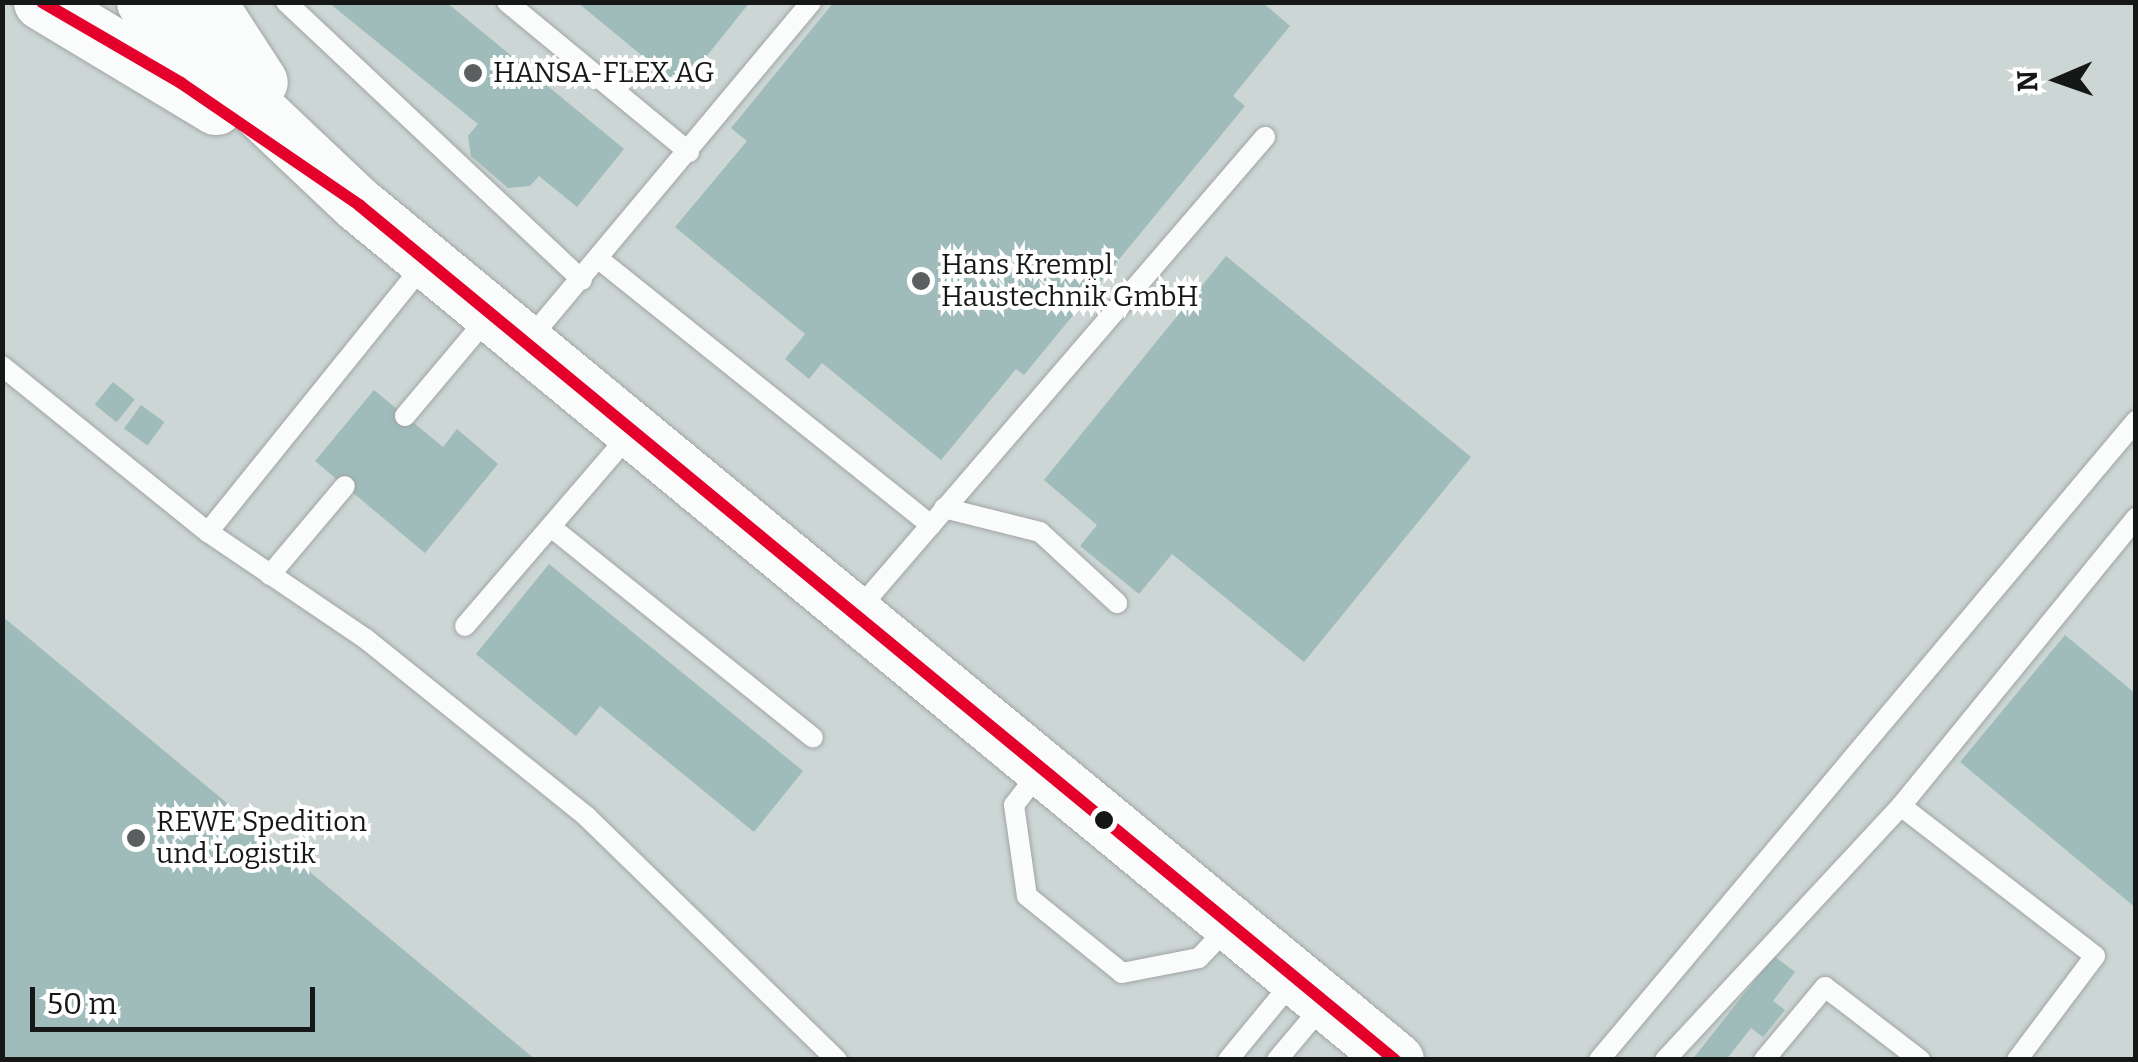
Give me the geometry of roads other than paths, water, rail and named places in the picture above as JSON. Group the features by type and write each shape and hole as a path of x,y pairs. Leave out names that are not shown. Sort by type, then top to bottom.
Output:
{"main road":[{"path":"42,2 181,83 359,205"},
{"path":"144,2 359,205 1396,1060"},
{"path":"208,2 238,56 359,205"}],"lane":[{"path":"286,2 582,280"},
{"path":"507,2 689,152"},
{"path":"405,416 509,328 582,280 811,2"},
{"path":"855,614 1265,137"},
{"path":"600,260 938,517 1040,532 1118,603"},
{"path":"208,532 427,261"},
{"path":"2,366 208,532 366,639 586,818 699,932 834,1053"},
{"path":"1599,1060 2136,422"},
{"path":"465,626 633,430"},
{"path":"270,574 345,486"},
{"path":"1664,1060 1902,806 2136,518"},
{"path":"551,526 813,738"},
{"path":"1042,768 1014,805 1027,896 1122,973 1198,958 1231,924"},
{"path":"1902,806 2095,956 2017,1060"},
{"path":"1764,1060 1825,987 1920,1060"},
{"path":"1228,1060 1311,989"},
{"path":"1277,1060 1311,989"}],"place":[{"name":"HANSA-FLEX AG","path":"473,73"},
{"name":"Hans Krempl Haustechnik GmbH","path":"921,281"},
{"name":"REWE Spedition und Logistik","path":"136,838"}]}
